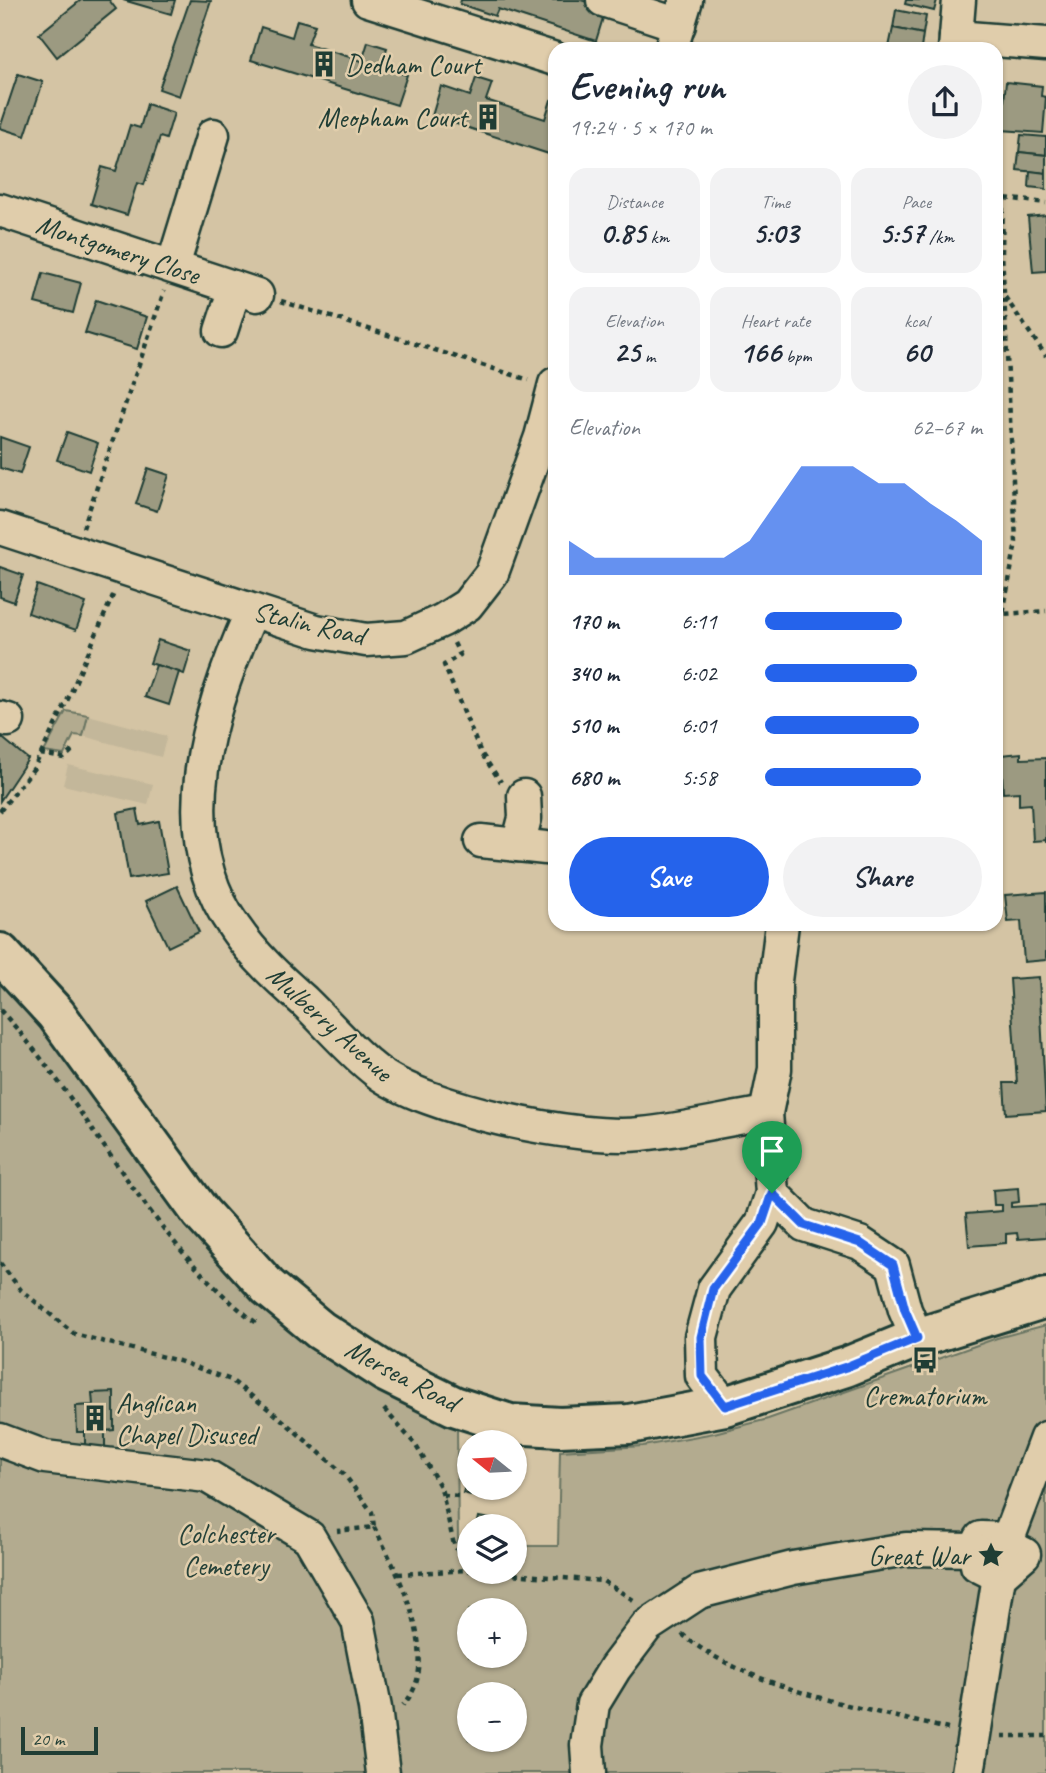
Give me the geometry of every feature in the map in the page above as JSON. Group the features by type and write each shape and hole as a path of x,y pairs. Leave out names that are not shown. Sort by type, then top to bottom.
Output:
{"main road":[{"name":"Mersea Road","path":"0,954 56,1014 222,1238 268,1287 320,1330 385,1372 454,1406 510,1424 560,1427 629,1424 725,1406 846,1367 917,1338 1046,1298"}],"street":[{"path":"368,0 548,57"},
{"path":"603,0 679,25"},
{"path":"955,42 959,0"},
{"path":"1003,44 1046,44"},
{"path":"173,266 213,135"},
{"name":"Montgomery Close","path":"0,210 246,291 221,331"},
{"name":"Stalin Road","path":"0,528 316,631 366,640 406,637 443,620 467,605 492,573 541,437 548,410"},
{"name":"Mulberry Avenue","path":"252,611 236,646 214,713 200,779 198,825 207,873 233,927 266,966 377,1072 417,1095 448,1107 571,1131 638,1135 766,1113"},
{"path":"518,845 525,818 524,796"},
{"path":"481,841 548,848"},
{"path":"725,1406 702,1376 701,1337 713,1289 762,1223 772,1193 766,1113 775,1069 775,981 781,931"},
{"path":"772,1193 804,1225 860,1243 893,1265 905,1310 917,1338"},
{"path":"968,1773 972,1734 999,1577 1026,1550 1046,1438"},
{"path":"0,1440 45,1457 207,1476 309,1537 358,1621 375,1708 383,1773"},
{"path":"999,1577 978,1565 975,1550 981,1538 1026,1550"},
{"path":"589,1773 587,1745 593,1704 615,1668 647,1626 699,1592 793,1568 906,1549 975,1550"}],"path":[{"path":"1046,202 1003,198 1016,542 1003,614 1046,611"},
{"path":"75,552 173,266"},
{"path":"246,291 548,385"},
{"path":"1005,297 1046,356"},
{"path":"0,811 34,768 68,699 125,569"},
{"path":"443,620 460,654 444,665 481,753 508,792 524,796"},
{"path":"40,754 64,758 74,749"},
{"path":"0,1263 21,1290 74,1334 179,1361 231,1380 280,1418 344,1474 372,1512 374,1527 398,1574 418,1636 419,1668 413,1695 402,1706 375,1708"},
{"path":"443,1495 457,1496"},
{"path":"309,1537 374,1527"},
{"path":"398,1574 457,1571"},
{"path":"527,1575 603,1581 660,1617 705,1654 768,1679 825,1697 972,1734 1046,1736"}],"shaded area":[{"path":"88,715 167,736 161,757 83,736"},
{"path":"68,765 153,784 148,805 63,785"}],"green space":[{"path":"66,711 88,715 83,736 74,735 64,755 44,752"},
{"name":"Colchester Cemetery","path":"0,975 19,993 179,1216 239,1284 311,1337 457,1423 457,1584 527,1584 527,1546 558,1546 560,1451 643,1446 714,1433 768,1419 997,1338 1046,1325 1046,1773 0,1773"}],"building":[{"path":"81,0 109,0 116,9 57,57 39,34"},
{"path":"123,0 175,0 171,14"},
{"path":"190,0 211,1 179,96 159,89"},
{"path":"461,0 581,0 606,8 596,41 498,9 495,16 460,4"},
{"path":"906,0 937,0 934,11 905,4"},
{"path":"896,10 926,16 923,34 893,28"},
{"name":"Dedham Court","path":"297,20 315,25 308,44 362,61 368,42 387,48 381,67 407,75 397,105 251,60 261,27 292,37"},
{"path":"893,28 923,34 922,42 890,42"},
{"path":"18,74 43,82 25,136 0,128"},
{"name":"Meopham Court","path":"476,78 492,83 486,100 545,119 548,110 548,154 432,116 441,86 470,96"},
{"path":"1006,82 1042,86 1041,96 1046,97 1043,133 1003,130"},
{"path":"147,104 174,113 166,139 160,137 144,185 137,183 127,215 91,204 102,167 116,171 130,125 140,128"},
{"path":"1021,135 1046,137 1046,155 1019,152"},
{"path":"1019,152 1046,155 1046,173 1017,170"},
{"path":"1030,171 1046,173 1046,189 1029,187"},
{"path":"1046,215 1046,271 1033,272 1028,217"},
{"path":"43,273 81,283 73,313 35,303"},
{"path":"96,300 147,317 137,349 85,333"},
{"path":"67,432 98,443 89,471 57,460"},
{"path":"0,437 29,447 20,474 0,468"},
{"path":"148,468 169,475 157,511 136,504"},
{"path":"0,567 23,575 14,602 0,597"},
{"path":"37,585 86,603 76,630 28,613"},
{"path":"158,640 191,651 184,674 150,663"},
{"path":"156,665 179,672 169,705 145,697"},
{"path":"0,736 28,759 0,801"},
{"path":"1021,753 1021,759 1046,758 1046,840 1033,841 1031,804 1019,805 1019,792 1003,793 1003,755"},
{"path":"137,809 140,825 159,821 168,873 129,879 118,813"},
{"path":"177,886 199,932 168,947 146,901"},
{"path":"1046,892 1046,960 1024,962 1021,921 1008,922 1005,895"},
{"path":"1039,977 1046,1111 1006,1114 1004,1083 1017,1083 1010,979"},
{"path":"1018,1188 1019,1202 1011,1203 1011,1207 1046,1205 1046,1237 1018,1239 1017,1233 1006,1234 1006,1243 969,1246 966,1214 1002,1211 1002,1205 994,1205 993,1190"},
{"name":"Anglican Chapel Disused","path":"114,1392 114,1430 105,1431 105,1450 85,1450 85,1432 77,1432 76,1406 93,1405 92,1393"}],"place":[{"name":"Dedham Court","path":"324,64"},
{"name":"Meopham Court","path":"488,117"},
{"name":"Crematorium","path":"925,1360"},
{"name":"Anglican Chapel Disused","path":"95,1418"},
{"name":"Great War","path":"991,1555"}],"route":[{"path":"772,1193 804,1225 860,1243 893,1265 905,1310 917,1338 846,1367 725,1406 702,1376 701,1337 713,1289 762,1223 772,1193"}]}
